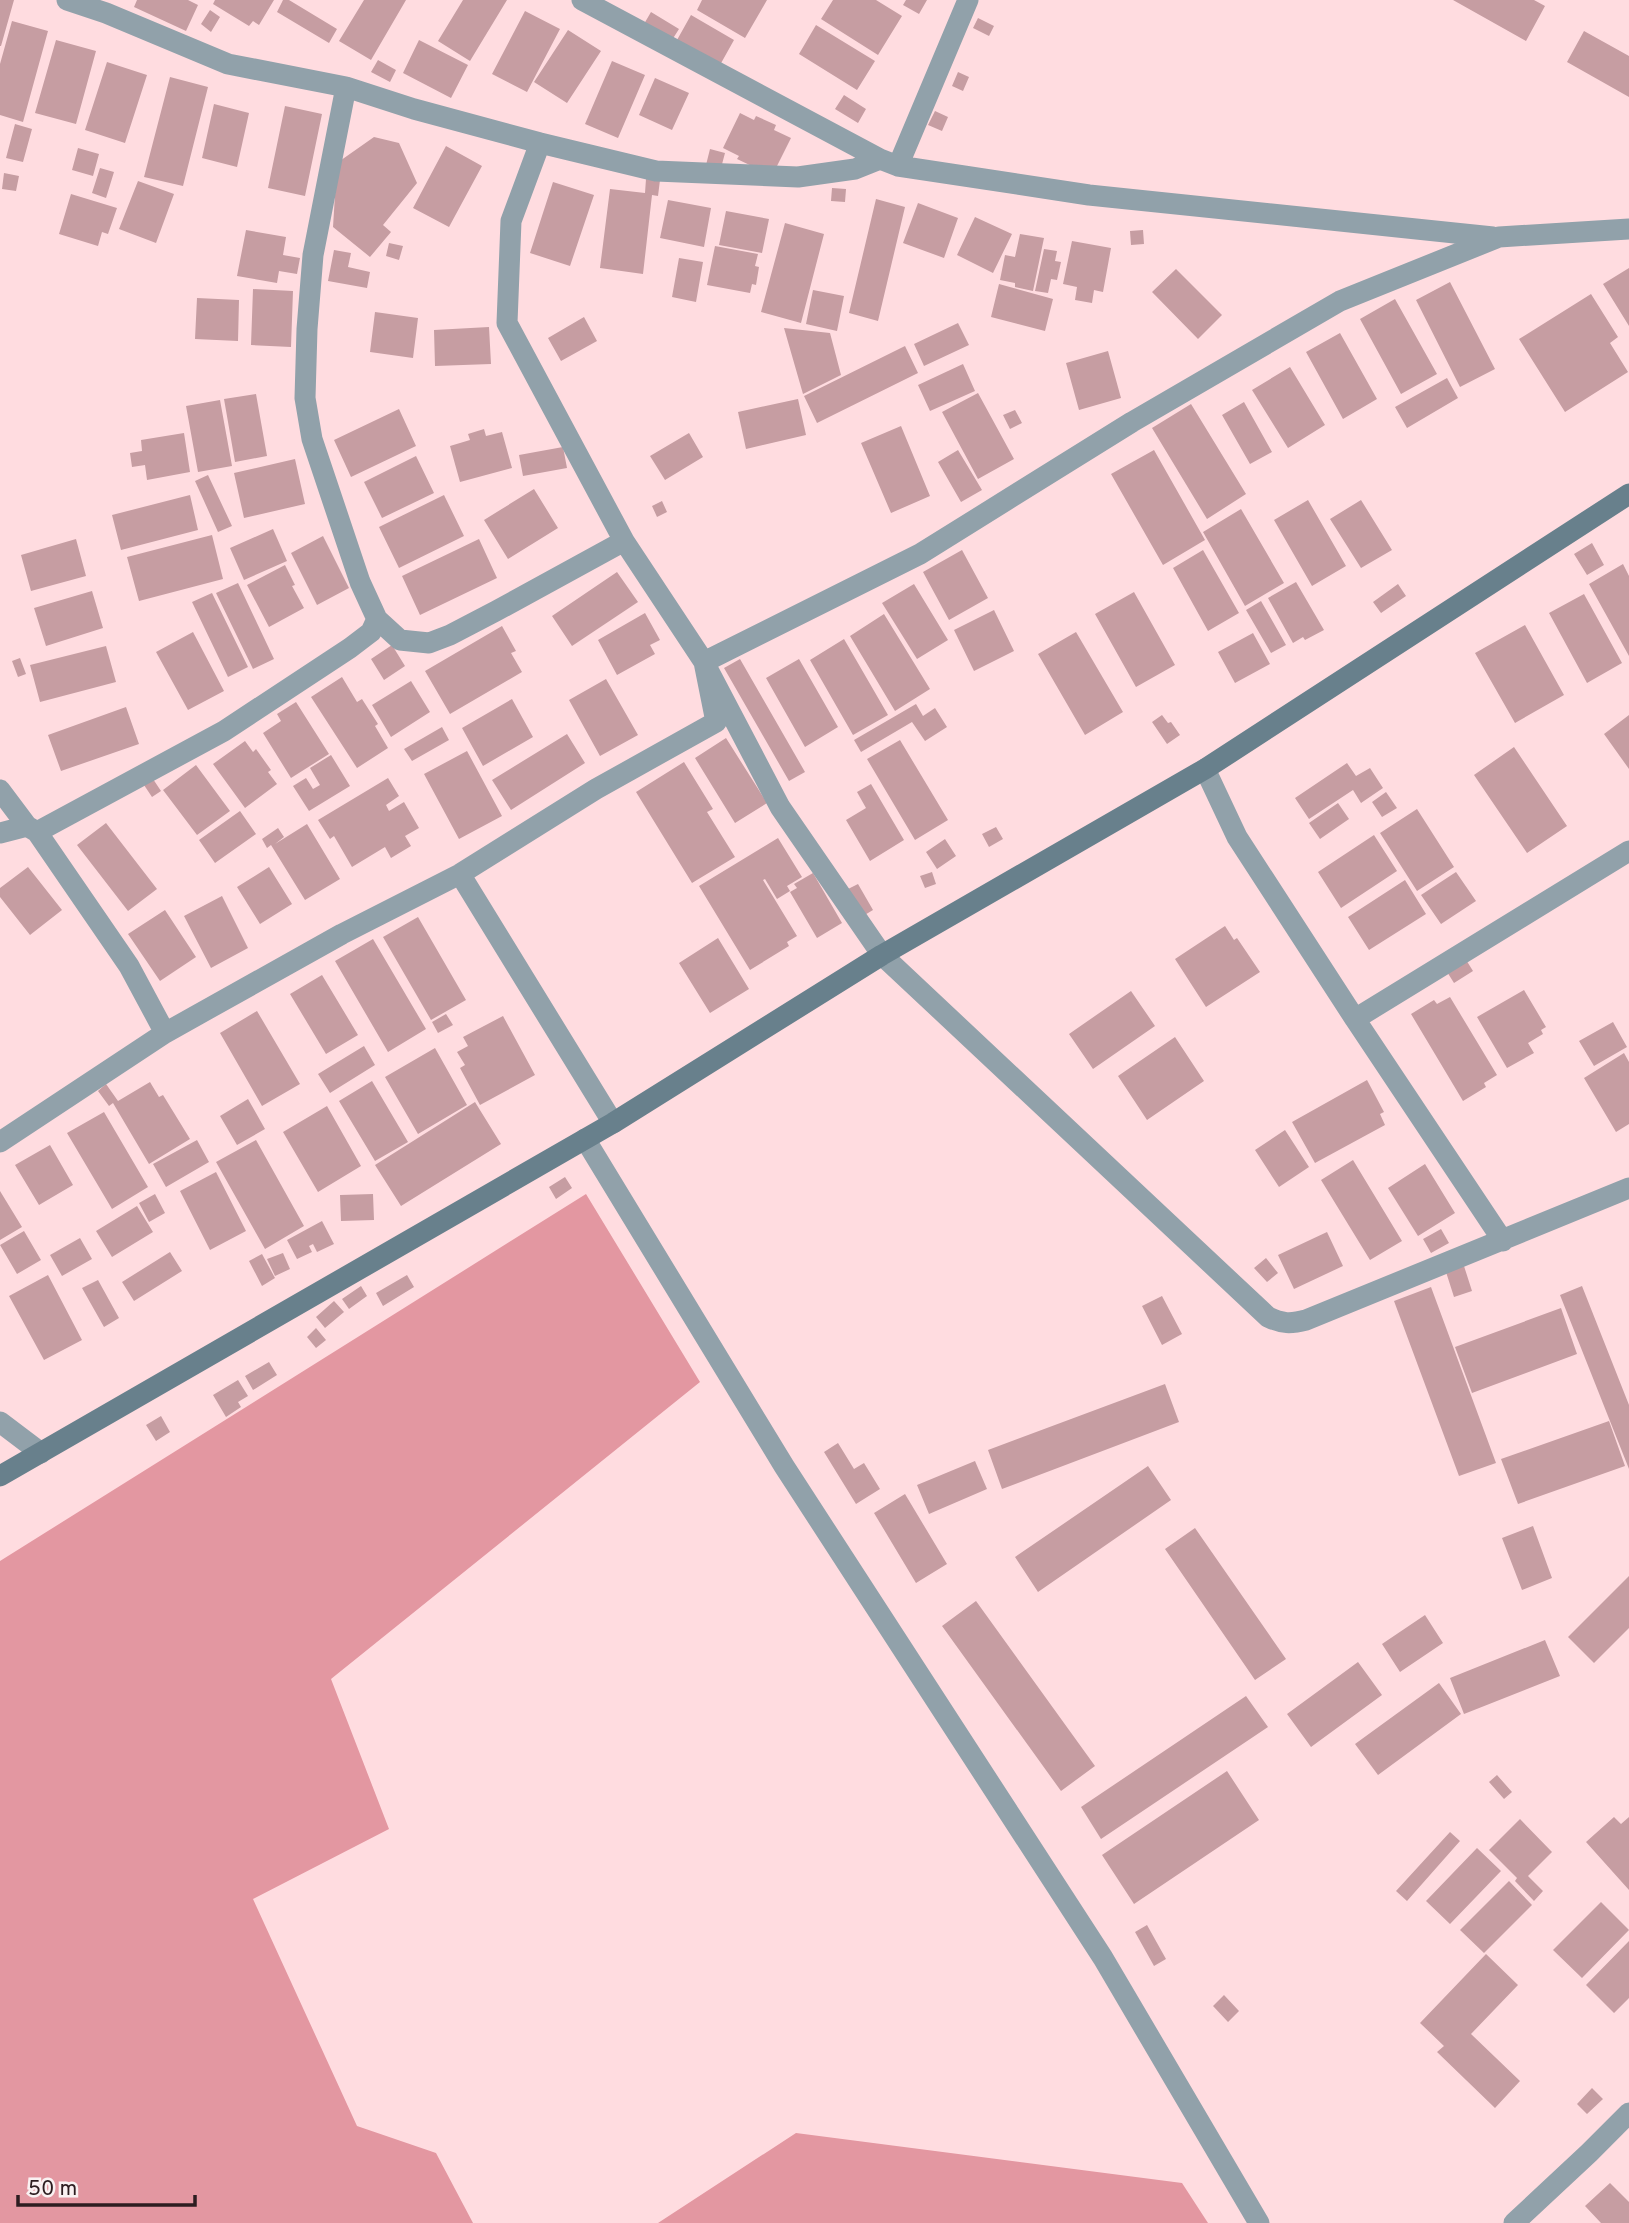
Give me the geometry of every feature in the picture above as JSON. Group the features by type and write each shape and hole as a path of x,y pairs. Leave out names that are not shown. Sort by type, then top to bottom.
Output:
{"main road":[{"path":"0,1476 613,1123 882,955 1205,769 1629,494"}],"street":[{"path":"67,0 110,6 228,64 346,87 540,144 656,171 798,177 889,163"},
{"path":"582,0 889,163 1090,195 1499,237 1629,229"},
{"path":"889,163 968,0"},
{"path":"346,87 313,255 305,398 312,439 360,582 377,619 400,640 429,643 496,611 624,541"},
{"path":"540,144 511,221 507,323 624,541 704,662 780,807 882,955 1268,1317 1278,1322 1286,1324 1306,1320 1629,1188"},
{"path":"704,662 920,554 1132,422 1340,301 1499,237"},
{"path":"0,833 32,829 224,731 350,648 371,632 377,619"},
{"path":"0,1142 165,1033 342,934 460,874 597,789 716,722 704,662"},
{"path":"1205,769 1237,837 1354,1019 1503,1241"},
{"path":"0,790 32,829 130,966 165,1033"},
{"path":"1354,1019 1629,850"},
{"path":"460,874 613,1123"},
{"path":"585,1139 784,1466 1103,1958 1259,2223"},
{"path":"0,1422 41,1453"},
{"path":"1514,2223 1629,2113"}],"shaded area":[{"path":"586,1194 700,1382 331,1679 389,1829 253,1899 357,2126 436,2153 473,2223 0,2223 0,1561"},
{"path":"796,2133 1182,2183 1208,2223 658,2223"}],"building":[{"path":"0,0 14,0 1,46 0,46"},
{"path":"137,0 188,0 198,5 186,31 134,7"},
{"path":"215,0 274,0 259,25 253,21 249,26 213,4"},
{"path":"283,0 289,0 337,29 329,43 277,12"},
{"path":"364,0 406,0 371,60 339,41"},
{"path":"463,0 507,0 470,61 438,41"},
{"path":"702,0 767,0 745,38 697,10"},
{"path":"833,0 876,0 902,16 878,55 821,19"},
{"path":"906,0 927,0 919,14 903,5"},
{"path":"1453,0 1534,0 1545,6 1526,41"},
{"path":"210,10 220,17 211,32 201,24"},
{"path":"525,11 560,29 527,92 492,74"},
{"path":"651,12 679,29 672,40 644,24"},
{"path":"691,15 734,40 720,65 677,40"},
{"path":"978,18 994,26 989,36 973,28"},
{"path":"12,21 48,31 23,122 0,115 0,64"},
{"path":"816,25 875,61 857,90 799,54"},
{"path":"568,30 601,51 567,103 534,82"},
{"path":"1584,31 1629,56 1629,97 1567,62"},
{"path":"56,40 96,51 76,124 35,113"},
{"path":"419,40 468,65 451,98 403,73"},
{"path":"378,60 396,70 390,82 371,72"},
{"path":"612,61 645,75 618,138 585,124"},
{"path":"107,62 147,75 125,143 85,130"},
{"path":"958,72 969,77 963,91 952,86"},
{"path":"170,77 208,87 183,186 144,177"},
{"path":"655,78 689,93 672,130 639,115"},
{"path":"844,95 866,109 858,123 835,109"},
{"path":"214,104 249,113 237,167 202,158"},
{"path":"285,106 322,114 305,196 268,188"},
{"path":"935,111 948,117 942,131 928,125"},
{"path":"740,113 754,120 756,116 776,125 774,130 791,138 774,172 758,165 756,168 737,159 739,156 723,148"},
{"path":"15,124 32,129 23,162 6,158"},
{"path":"374,137 399,143 417,183 383,225 391,232 370,257 333,227 337,163"},
{"path":"446,146 482,166 449,227 413,208"},
{"path":"78,148 99,154 93,176 72,170"},
{"path":"710,149 725,153 721,168 706,165"},
{"path":"100,168 114,172 106,198 92,193"},
{"path":"4,173 19,176 16,191 2,189"},
{"path":"646,179 660,180 658,196 652,195 643,274 600,268 610,189 645,193"},
{"path":"138,181 174,194 156,243 119,229"},
{"path":"553,182 594,195 570,266 530,253"},
{"path":"832,188 846,189 845,202 831,201"},
{"path":"71,194 117,208 108,234 102,232 98,246 59,234"},
{"path":"876,199 905,207 878,321 849,313"},
{"path":"668,200 711,208 704,247 660,238"},
{"path":"918,203 958,218 944,258 903,243"},
{"path":"726,211 769,219 762,253 719,245"},
{"path":"975,217 1012,234 993,273 957,255"},
{"path":"785,223 824,234 801,323 761,312"},
{"path":"246,230 286,237 283,255 300,258 297,274 279,271 277,283 237,276"},
{"path":"1143,230 1144,244 1131,245 1130,231"},
{"path":"1020,234 1044,238 1033,291 1000,280 1005,255 1015,257"},
{"path":"1072,241 1111,248 1103,292 1094,290 1092,303 1075,300 1077,287 1063,284"},
{"path":"389,243 403,246 399,260 386,256"},
{"path":"715,246 758,254 755,266 759,267 756,285 752,284 750,293 707,285"},
{"path":"1044,249 1057,251 1055,261 1061,262 1057,280 1051,279 1048,293 1035,291"},
{"path":"334,250 351,253 348,267 370,272 367,288 328,281"},
{"path":"679,258 703,262 696,302 672,297"},
{"path":"1629,268 1629,326 1603,284"},
{"path":"1176,269 1222,315 1198,339 1152,292"},
{"path":"1450,282 1495,369 1460,387 1416,300"},
{"path":"999,284 1053,299 1045,331 991,317"},
{"path":"253,289 293,291 291,347 251,345"},
{"path":"813,290 844,296 837,331 806,324"},
{"path":"1591,294 1618,337 1610,343 1628,372 1565,412 1519,339"},
{"path":"197,298 239,300 238,341 195,339"},
{"path":"1395,299 1437,374 1401,394 1360,319"},
{"path":"375,312 418,318 413,358 370,352"},
{"path":"584,317 597,341 561,361 548,338"},
{"path":"958,323 969,345 924,366 914,344"},
{"path":"489,327 491,364 435,366 434,330"},
{"path":"784,328 830,333 841,375 803,394"},
{"path":"1340,333 1377,399 1343,419 1306,352"},
{"path":"905,346 918,373 817,423 804,396"},
{"path":"1108,351 1121,398 1079,410 1066,363"},
{"path":"963,364 975,391 930,411 918,385"},
{"path":"1290,367 1325,425 1288,448 1252,390"},
{"path":"1447,378 1458,398 1407,428 1395,407"},
{"path":"978,393 1014,459 978,479 942,412"},
{"path":"256,394 267,456 235,462 224,399"},
{"path":"798,399 806,435 746,449 738,412"},
{"path":"220,400 232,466 198,472 186,406"},
{"path":"1244,402 1272,452 1250,464 1222,415"},
{"path":"1191,404 1246,494 1207,519 1152,428"},
{"path":"399,409 416,446 351,477 334,440"},
{"path":"1015,410 1022,423 1010,429 1003,415"},
{"path":"901,426 930,496 891,513 861,443"},
{"path":"484,429 486,436 502,432 512,468 460,482 450,446 470,440 468,434"},
{"path":"184,433 190,472 147,480 145,465 132,467 130,453 142,451 141,440"},
{"path":"689,433 703,457 665,480 650,456"},
{"path":"563,447 567,468 523,476 519,455"},
{"path":"958,450 982,490 961,502 938,462"},
{"path":"1154,450 1205,540 1163,565 1111,474"},
{"path":"416,456 434,493 382,518 364,482"},
{"path":"295,459 305,504 244,518 234,473"},
{"path":"208,475 232,526 218,532 195,481"},
{"path":"534,489 558,528 508,559 484,520"},
{"path":"190,495 198,530 121,550 112,515"},
{"path":"444,495 464,536 399,568 379,527"},
{"path":"1308,500 1346,566 1312,586 1274,520"},
{"path":"1361,500 1392,550 1361,568 1330,519"},
{"path":"662,501 667,512 657,517 652,506"},
{"path":"1241,509 1284,583 1245,606 1203,532"},
{"path":"273,529 287,561 244,580 230,548"},
{"path":"212,535 223,579 139,601 127,557"},
{"path":"323,536 349,588 317,605 291,553"},
{"path":"76,539 86,576 31,591 21,555"},
{"path":"479,539 497,578 420,615 402,576"},
{"path":"1592,543 1604,565 1587,575 1574,554"},
{"path":"962,550 988,598 949,620 923,572"},
{"path":"1203,550 1239,613 1208,631 1173,568"},
{"path":"1623,564 1629,576 1629,656 1589,584"},
{"path":"285,565 304,608 269,627 247,585"},
{"path":"617,572 638,602 572,646 552,616"},
{"path":"1296,582 1324,630 1293,643 1268,598"},
{"path":"238,583 274,659 253,669 216,593"},
{"path":"914,584 948,640 917,659 882,603"},
{"path":"1398,584 1406,596 1381,613 1373,602"},
{"path":"92,591 103,628 46,646 34,608"},
{"path":"1134,592 1175,665 1136,687 1095,614"},
{"path":"212,593 248,667 228,677 192,602"},
{"path":"1584,594 1622,663 1587,683 1549,613"},
{"path":"1261,601 1286,645 1271,653 1246,610"},
{"path":"994,610 1014,651 974,671 954,630"},
{"path":"645,613 660,640 650,645 655,654 617,675 598,640"},
{"path":"884,614 930,689 895,711 850,636"},
{"path":"1525,625 1564,695 1515,723 1475,653"},
{"path":"502,626 516,651 511,653 522,672 450,714 425,671"},
{"path":"193,632 224,691 188,710 156,652"},
{"path":"1076,632 1123,712 1085,735 1038,654"},
{"path":"1253,633 1270,664 1235,683 1218,652"},
{"path":"844,639 888,715 853,735 810,660"},
{"path":"392,645 405,666 384,680 371,659"},
{"path":"106,646 116,682 40,702 30,665"},
{"path":"20,658 26,674 18,677 12,661"},
{"path":"740,659 805,772 789,781 724,668"},
{"path":"799,659 838,727 805,747 766,678"},
{"path":"342,677 357,702 362,699 378,724 375,726 388,748 357,768 311,697"},
{"path":"606,679 638,735 600,756 569,700"},
{"path":"411,681 430,712 391,737 372,705"},
{"path":"512,699 533,737 483,766 462,728"},
{"path":"296,702 329,754 291,778 263,733 281,721 277,714"},
{"path":"916,704 923,716 935,708 947,727 925,741 912,722 861,752 854,740"},
{"path":"126,707 139,744 61,771 48,735"},
{"path":"1162,715 1180,735 1167,744 1152,722"},
{"path":"1629,715 1629,769 1604,734"},
{"path":"442,727 449,740 412,761 404,749"},
{"path":"567,734 585,763 511,810 492,780"},
{"path":"726,738 767,803 735,823 695,758"},
{"path":"900,740 948,820 915,840 867,759"},
{"path":"245,741 253,752 256,749 277,784 245,808 213,764"},
{"path":"1514,747 1567,826 1527,853 1474,775"},
{"path":"467,751 502,816 459,839 424,774"},
{"path":"331,755 350,786 309,811 293,786 306,778 313,789 320,785 310,768"},
{"path":"684,762 713,809 707,812 735,857 692,883 636,792"},
{"path":"1347,763 1356,776 1370,768 1383,788 1361,803 1353,790 1309,819 1295,798"},
{"path":"196,765 230,811 197,835 163,790"},
{"path":"388,778 399,796 386,805 389,811 404,802 419,828 405,836 411,846 391,858 385,847 352,867 334,836 330,839 318,820"},
{"path":"153,779 161,791 152,797 144,785"},
{"path":"871,784 904,840 870,861 846,820 866,808 857,792"},
{"path":"1386,792 1397,808 1382,817 1372,802"},
{"path":"1338,803 1349,819 1320,839 1309,823"},
{"path":"1417,809 1454,867 1417,891 1380,833"},
{"path":"240,811 256,834 215,863 199,840"},
{"path":"106,823 157,889 128,911 77,845"},
{"path":"307,824 340,879 305,900 271,845 267,848 262,839 278,828 284,837 275,844"},
{"path":"996,827 1003,839 989,847 982,834"},
{"path":"1374,835 1397,871 1341,908 1318,872"},
{"path":"778,838 802,877 787,886 790,891 777,899 765,879 763,880 797,936 787,942 789,946 750,970 699,886"},
{"path":"945,839 956,856 937,869 926,852"},
{"path":"28,867 62,910 30,935 0,897 0,888"},
{"path":"269,867 292,904 260,924 237,887"},
{"path":"932,872 936,884 925,888 920,876"},
{"path":"1456,872 1476,901 1441,924 1421,895"},
{"path":"813,873 842,923 817,938 790,892 797,888 794,884"},
{"path":"1405,880 1426,914 1369,950 1348,917"},
{"path":"858,884 873,910 863,916 848,889"},
{"path":"222,896 248,948 211,968 184,916"},
{"path":"165,910 196,957 160,981 128,934"},
{"path":"418,917 466,1000 431,1020 383,937"},
{"path":"1225,926 1234,940 1237,938 1260,972 1206,1007 1175,959"},
{"path":"718,938 749,989 710,1013 679,963"},
{"path":"373,939 426,1029 388,1052 335,961"},
{"path":"1463,955 1473,971 1454,983 1444,967"},
{"path":"322,975 358,1035 326,1054 290,994"},
{"path":"1524,990 1546,1027 1541,1030 1543,1034 1528,1043 1534,1053 1507,1068 1477,1017"},
{"path":"1131,991 1155,1026 1093,1069 1069,1034"},
{"path":"1450,997 1497,1075 1484,1083 1486,1087 1463,1101 1411,1014 1434,1000 1437,1004"},
{"path":"257,1011 300,1084 262,1106 220,1033"},
{"path":"446,1014 453,1025 438,1033 432,1022"},
{"path":"503,1016 535,1075 480,1105 460,1068 465,1065 457,1052 468,1046 463,1037"},
{"path":"1613,1022 1627,1047 1594,1066 1579,1041"},
{"path":"1175,1037 1204,1081 1147,1120 1118,1076"},
{"path":"364,1046 375,1065 330,1093 318,1074"},
{"path":"435,1048 467,1105 418,1134 385,1077"},
{"path":"1624,1053 1629,1062 1629,1124 1616,1132 1584,1078"},
{"path":"1367,1080 1384,1112 1380,1114 1385,1125 1315,1163 1292,1122"},
{"path":"372,1081 408,1142 375,1161 339,1101"},
{"path":"150,1082 159,1097 163,1095 190,1139 149,1164 113,1103 109,1106 98,1091 106,1084 118,1101"},
{"path":"248,1099 265,1129 237,1145 220,1116"},
{"path":"475,1102 501,1144 401,1206 375,1165"},
{"path":"327,1106 361,1166 318,1192 283,1132"},
{"path":"104,1112 148,1187 112,1209 67,1133"},
{"path":"1285,1130 1309,1167 1279,1187 1255,1150"},
{"path":"197,1140 209,1162 166,1187 153,1164"},
{"path":"256,1140 304,1226 265,1249 216,1162"},
{"path":"50,1145 73,1185 39,1205 15,1165"},
{"path":"1353,1160 1402,1241 1370,1260 1321,1180"},
{"path":"1425,1164 1455,1213 1418,1236 1388,1188"},
{"path":"216,1172 246,1231 210,1250 180,1191"},
{"path":"565,1177 572,1188 556,1199 549,1187"},
{"path":"0,1191 22,1227 0,1240"},
{"path":"155,1194 165,1213 149,1222 139,1203"},
{"path":"373,1194 374,1220 341,1221 340,1195"},
{"path":"137,1206 153,1232 112,1257 96,1231"},
{"path":"322,1221 334,1244 317,1252 313,1244 309,1246 312,1252 297,1259 287,1240"},
{"path":"1441,1229 1449,1243 1431,1253 1423,1239"},
{"path":"24,1231 41,1260 17,1274 0,1245"},
{"path":"1327,1232 1343,1266 1294,1289 1278,1255"},
{"path":"80,1238 92,1259 62,1276 50,1255"},
{"path":"170,1252 182,1271 134,1301 122,1282"},
{"path":"283,1253 290,1269 275,1276 267,1259"},
{"path":"262,1254 275,1278 262,1286 249,1261"},
{"path":"1266,1258 1278,1273 1267,1282 1254,1268"},
{"path":"1464,1266 1472,1291 1454,1297 1446,1272"},
{"path":"48,1275 82,1340 44,1360 9,1296"},
{"path":"407,1275 414,1287 383,1306 376,1293"},
{"path":"98,1280 119,1318 104,1327 82,1288"},
{"path":"361,1286 367,1296 349,1309 342,1299"},
{"path":"1582,1286 1629,1405 1629,1469 1560,1295"},
{"path":"1431,1287 1496,1463 1459,1476 1394,1301"},
{"path":"1162,1296 1182,1334 1162,1345 1142,1306"},
{"path":"334,1301 344,1312 325,1328 316,1317"},
{"path":"1561,1308 1577,1354 1472,1393 1455,1347"},
{"path":"316,1328 326,1340 316,1348 307,1337"},
{"path":"269,1362 277,1375 253,1390 245,1376"},
{"path":"238,1380 248,1396 238,1402 241,1407 226,1417 213,1395"},
{"path":"1165,1384 1179,1422 1002,1489 988,1450"},
{"path":"161,1416 170,1432 156,1441 146,1425"},
{"path":"1609,1421 1625,1466 1518,1504 1501,1459"},
{"path":"838,1443 854,1469 864,1463 880,1489 856,1504 824,1452"},
{"path":"975,1461 987,1489 929,1514 917,1485"},
{"path":"1148,1466 1171,1500 1038,1592 1015,1557"},
{"path":"905,1494 947,1564 916,1583 874,1513"},
{"path":"1533,1526 1552,1578 1522,1590 1502,1538"},
{"path":"1195,1528 1286,1659 1255,1680 1165,1549"},
{"path":"1629,1576 1629,1628 1594,1663 1568,1637"},
{"path":"976,1601 1095,1766 1061,1791 942,1626"},
{"path":"1425,1615 1443,1643 1400,1672 1382,1644"},
{"path":"1545,1640 1560,1676 1464,1714 1450,1678"},
{"path":"1358,1662 1382,1695 1311,1747 1287,1714"},
{"path":"1439,1683 1461,1714 1378,1775 1355,1744"},
{"path":"1246,1696 1268,1727 1101,1839 1081,1807"},
{"path":"1227,1771 1259,1820 1134,1904 1102,1855"},
{"path":"1497,1775 1512,1792 1504,1799 1489,1782"},
{"path":"1614,1817 1621,1824 1629,1817 1629,1890 1586,1842"},
{"path":"1520,1819 1552,1852 1528,1876 1543,1891 1534,1901 1515,1881 1517,1878 1489,1850"},
{"path":"1450,1832 1460,1841 1407,1901 1396,1891"},
{"path":"1477,1848 1501,1871 1450,1924 1426,1901"},
{"path":"1509,1881 1532,1905 1484,1953 1460,1930"},
{"path":"1601,1902 1629,1930 1582,1978 1553,1950"},
{"path":"1147,1925 1166,1959 1154,1966 1135,1932"},
{"path":"1629,1941 1629,1998 1614,2013 1586,1985"},
{"path":"1486,1954 1518,1985 1471,2034 1520,2081 1495,2108 1437,2052 1444,2046 1420,2023"},
{"path":"1224,1995 1239,2011 1228,2022 1213,2006"},
{"path":"1592,2088 1603,2099 1587,2114 1577,2104"},
{"path":"1610,2183 1629,2202 1629,2223 1601,2223 1585,2206"}]}
